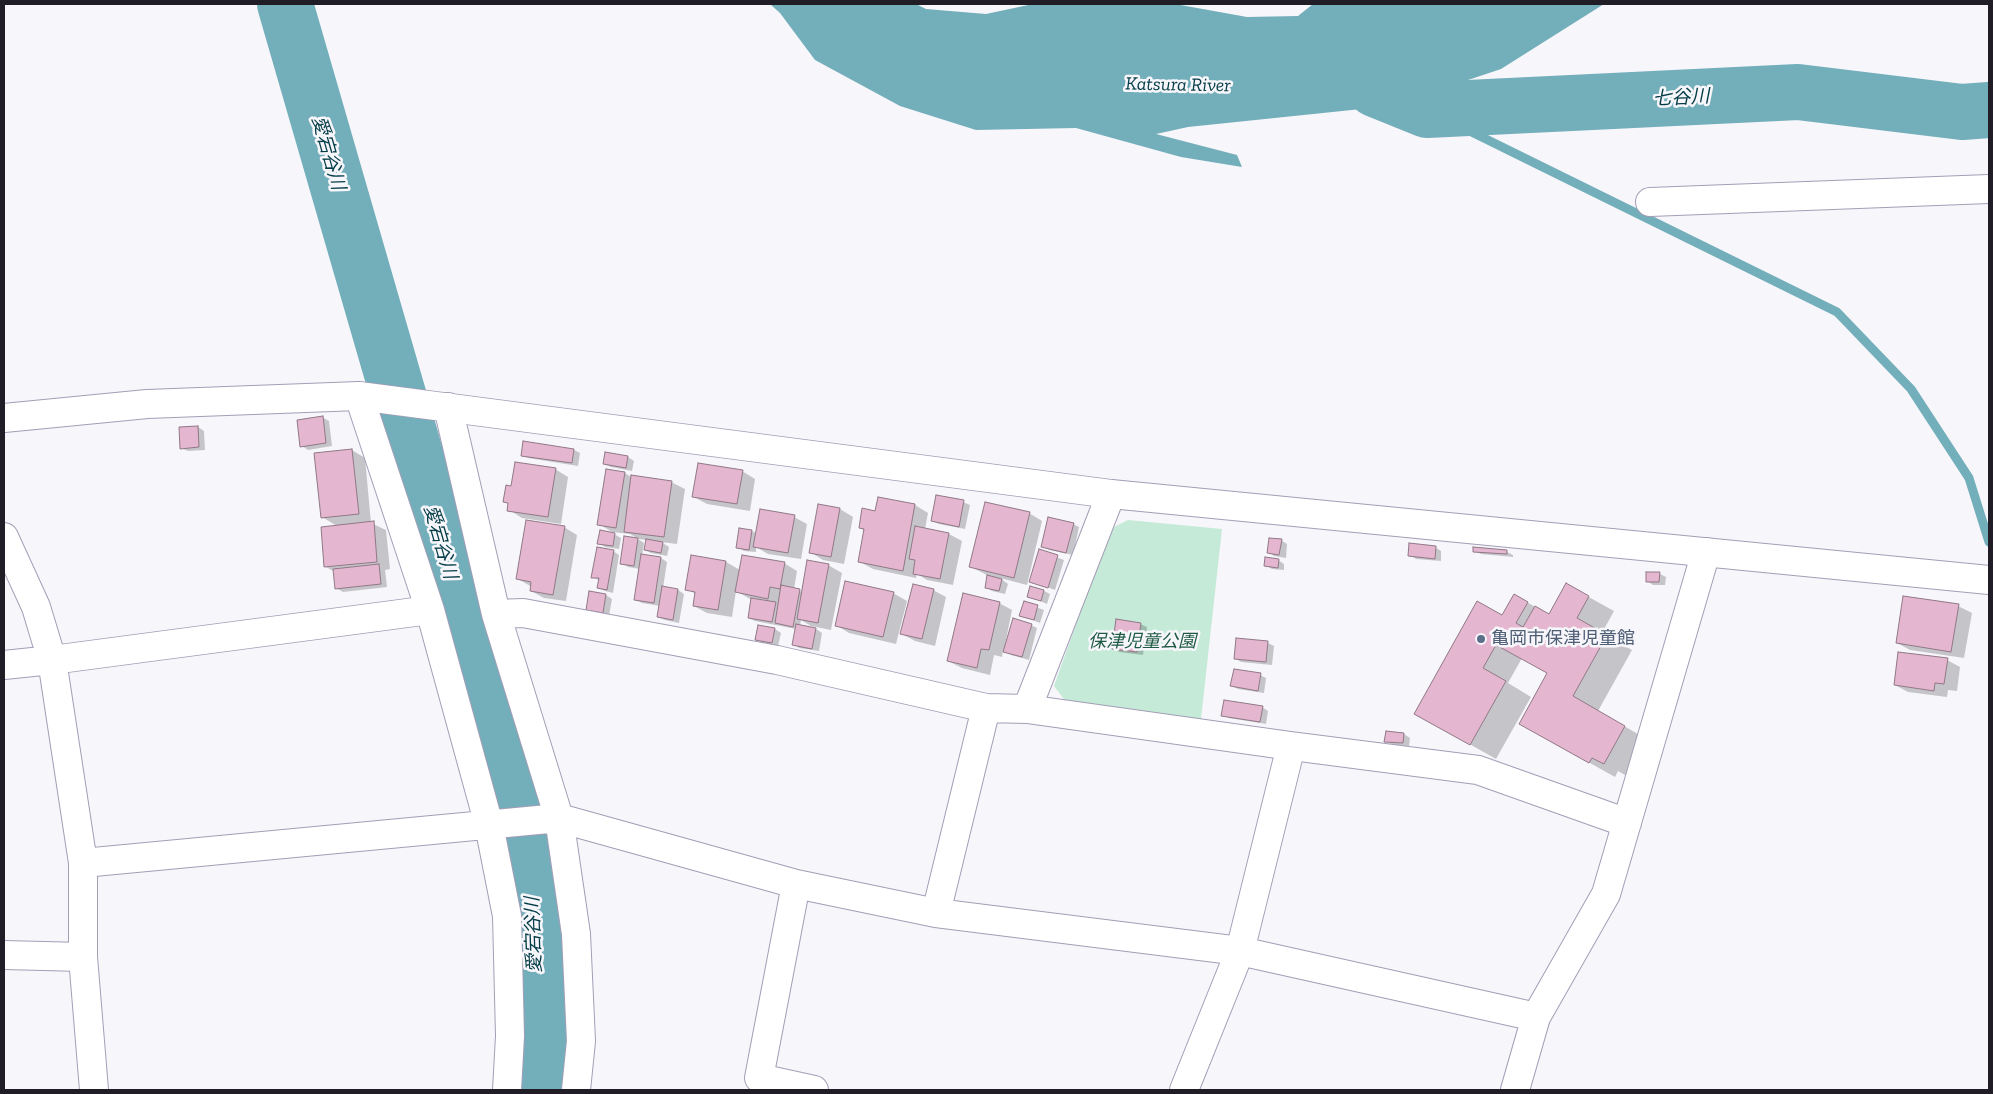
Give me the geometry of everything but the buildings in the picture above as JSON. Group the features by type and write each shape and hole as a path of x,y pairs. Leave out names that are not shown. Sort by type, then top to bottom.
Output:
{"street":[{"path":"1650,202 1989,189"},
{"path":"366,397 430,610 498,825 507,916 510,1036 507,1090"},
{"path":"4,418 147,404 366,397 1111,494 1985,580"},
{"path":"438,406 554,819 576,934 581,1041 576,1090"},
{"path":"1027,709 1111,494"},
{"path":"4,537 36,608 52,660 83,863 83,958 94,1090"},
{"path":"1515,1090 1536,1017 1606,894 1706,552"},
{"path":"4,664 52,660 430,610"},
{"path":"496,614 523,613 778,660 986,708 1027,709 1478,770 1627,822"},
{"path":"936,913 986,708"},
{"path":"1184,1090 1240,951 1291,746"},
{"path":"83,863 554,819 796,884 936,913 1240,951 1536,1017"},
{"path":"796,884 759,1078 814,1090"},
{"path":"4,955 83,958"}],"green space":[{"name":"保津児童公園","path":"1128,520 1222,529 1201,719 1066,702 1054,686 1110,529"}],"water":[{"name":"Katsura River","path":"770,4 916,4 926,9 986,14 1033,4 1175,4 1247,17 1298,16 1313,4 1604,4 1501,69 1456,84 1459,90 1614,81 1629,95 1513,110 1371,108 1188,127 1156,134 1237,155 1242,167 1181,157 1076,128 976,130 900,106 815,60 780,13"}],"waterway":[{"name":"愛宕谷川","path":"285,4 514,795 532,883 541,1090"},
{"name":"七谷川","path":"1375,89 1427,110 1798,92 1962,112 1989,110"},
{"path":"1427,110 1837,312 1911,389 1969,478 1989,542"}],"place":[{"name":"亀岡市保津児童館","path":"1481,639"}]}
